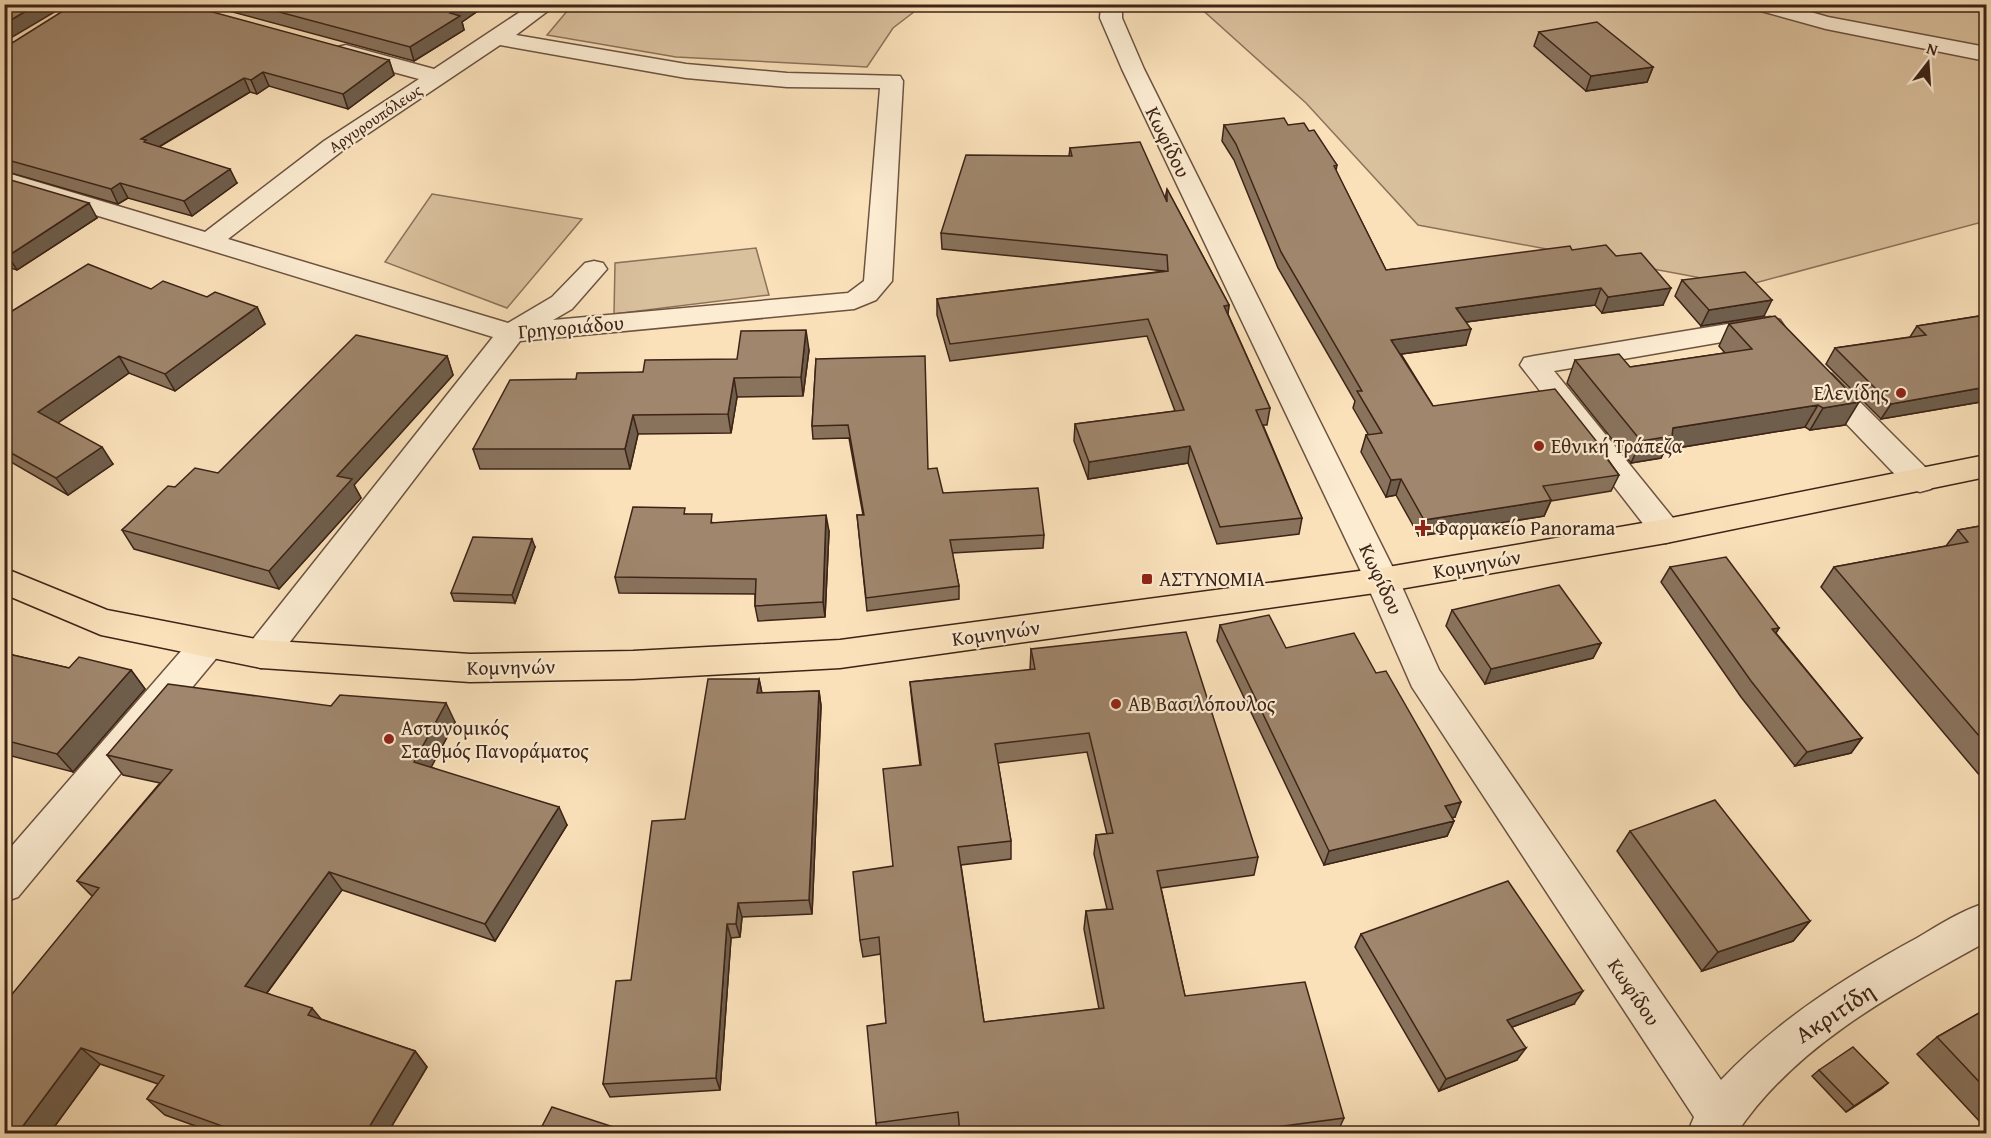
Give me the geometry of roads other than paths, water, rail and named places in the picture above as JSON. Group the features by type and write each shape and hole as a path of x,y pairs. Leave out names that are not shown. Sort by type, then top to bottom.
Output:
{"main road":[{"name":"Κομνηνών","path":"4,580 101,622 261,654 470,668 633,665 840,654 1382,580 1666,531 1986,466"}],"street":[{"name":"Αργυρουπόλεως","path":"209,241 333,146 547,4"},
{"name":"Κωφίδου","path":"1112,4 1111,18 1133,69 1382,580 1424,677 1714,1124"},
{"path":"1757,4 1826,23 1986,54"},
{"name":"Γρηγοριάδου","path":"4,179 511,333 854,301 866,295 878,284 892,81 787,80 686,71 498,38"},
{"path":"325,46 438,76"},
{"path":"261,654 511,333 562,303 594,269"},
{"path":"1666,531 1534,365 1770,326 1920,481"},
{"path":"4,884 207,645"},
{"name":"Ακριτίδη","path":"1714,1124 1751,1078 1782,1048 1827,1016 1986,921"}],"place":[{"name":"Ελενίδης","path":"1901,393"},
{"name":"Εθνική Τράπεζα","path":"1539,446"},
{"name":"Φαρμακείο Panorama","path":"1423,528"},
{"name":"ΑΣΤΥΝΟΜΙΑ","path":"1147,579"},
{"name":"ΑΒ Βασιλόπουλος","path":"1116,704"},
{"name":"Αστυνομικός Σταθμός Πανοράματος","path":"389,739"}]}
